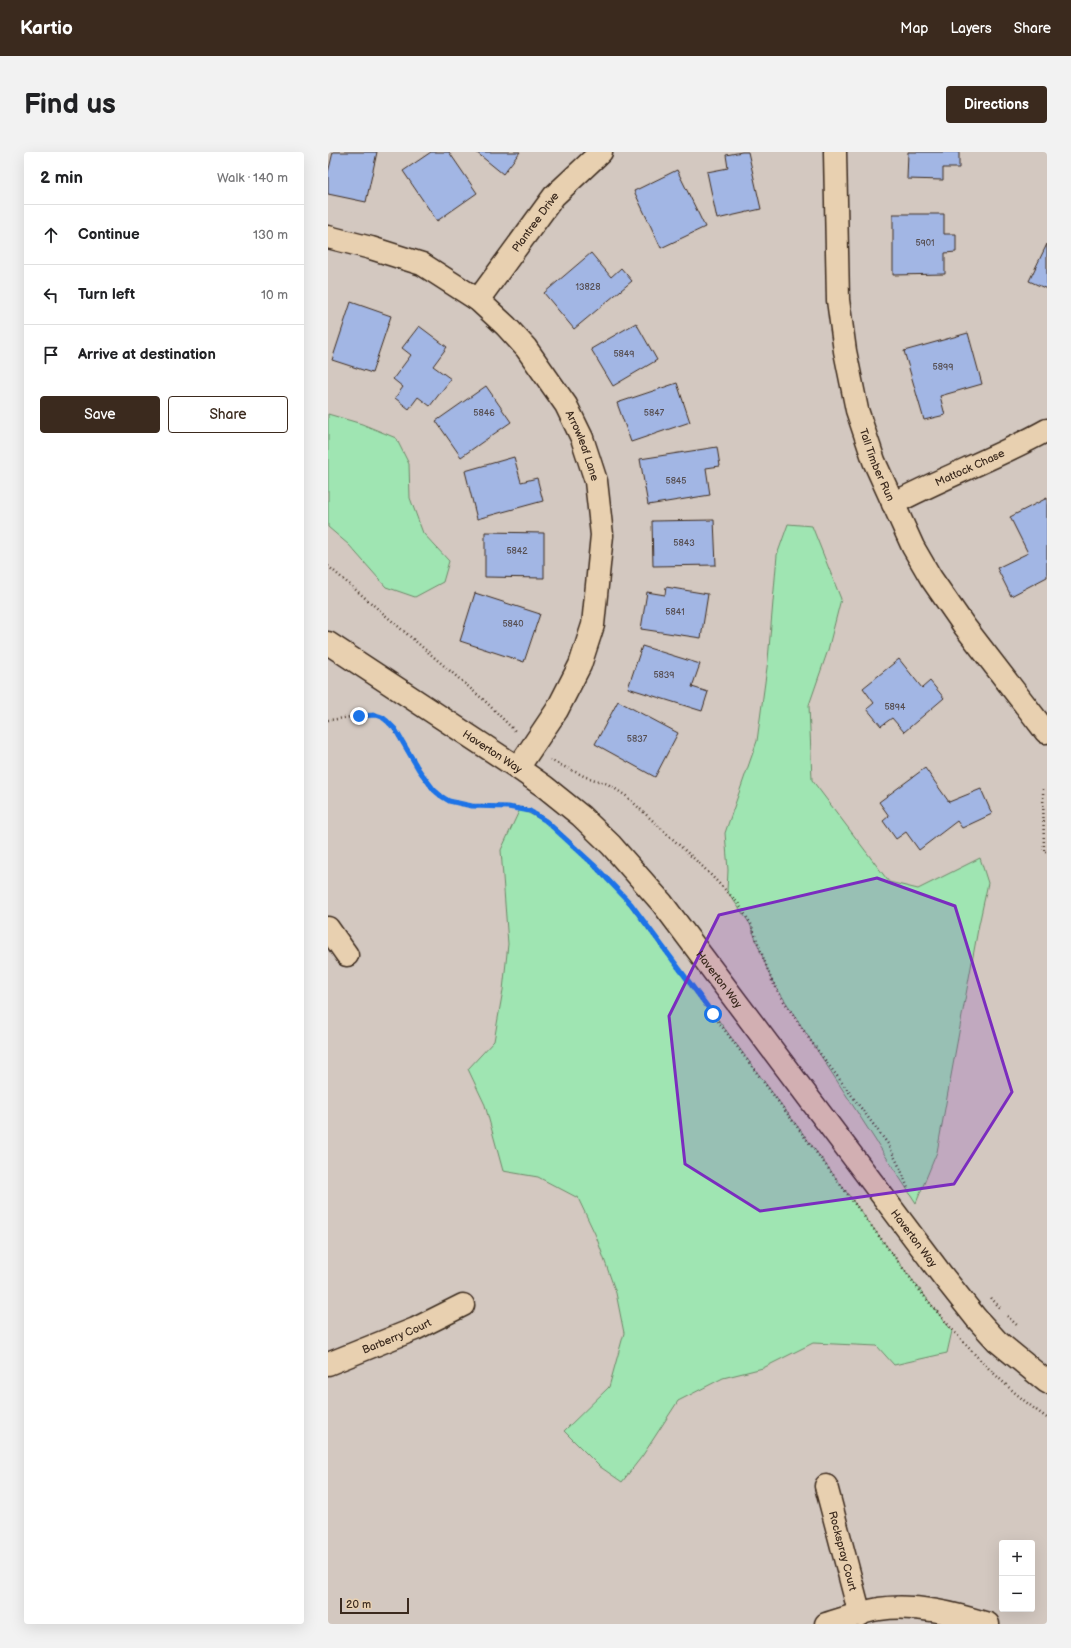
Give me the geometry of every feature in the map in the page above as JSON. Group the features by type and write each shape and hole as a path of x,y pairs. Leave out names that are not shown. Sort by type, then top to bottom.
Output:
{"street":[{"name":"Plantree Drive","path":"478,300 554,196 601,152"},
{"name":"Tall Timber Run","path":"836,152 838,300 845,351 858,410 874,461 913,547 931,578 965,627 1046,732"},
{"name":"Arrowleaf Lane","path":"328,237 422,264 478,300 506,326 526,348 566,405 582,438 596,481 602,535 593,625 580,665 557,710 518,768"},
{"name":"Mattock Chase","path":"893,504 1017,447 1047,430"},
{"name":"Haverton Way","path":"328,643 518,768 581,816 611,845 636,872 662,904 976,1318 997,1341 1047,1382"},
{"path":"328,928 347,955"},
{"name":"Barberry Court","path":"328,1364 415,1329 463,1305"},
{"name":"Rockspray Court","path":"826,1486 860,1614"},
{"path":"826,1624 879,1610 922,1609 938,1610 988,1624"}],"path":[{"path":"328,720 367,716 382,717 395,729 419,770 434,790 441,796 449,801 472,806 508,807 530,811 546,821 575,846 614,885"},
{"path":"1043,789 1044,852 1047,852"},
{"path":"727,891 738,903 750,924 771,979 781,997 810,1040 888,1144 901,1170 910,1194"},
{"path":"631,904 920,1291 952,1331 1018,1396 1047,1418"},
{"path":"987,1293 1019,1328"}],"highlighted area":[{"path":"877,878 955,906 1012,1092 954,1184 760,1211 685,1164 669,1016 719,915"}],"green space":[{"path":"328,414 362,424 396,438 409,464 410,498 423,533 449,561 443,582 415,597 386,587 349,545 328,527"},
{"path":"788,524 812,526 841,599 828,650 809,705 812,780 889,882 918,889 980,858 988,883 978,929 937,1152 916,1203 771,979 750,924 727,891 728,870 725,833 757,741 768,660 777,555"},
{"path":"520,809 546,821 568,840 620,892 699,994 897,1260 952,1331 947,1353 894,1365 877,1346 813,1343 763,1368 723,1378 678,1401 643,1455 622,1482 599,1466 564,1431 609,1387 624,1333 616,1293 596,1236 578,1198 538,1177 503,1171 485,1105 468,1069 494,1041 503,990 508,944 501,850"}],"building":[{"path":"333,152 377,152 366,202 328,194 328,173"},
{"path":"431,152 449,152 477,193 437,221 403,171"},
{"path":"476,152 520,152 503,174"},
{"path":"748,152 761,209 717,219 707,172 728,168 726,155"},
{"path":"908,152 959,152 959,168 943,168 943,180 907,179"},
{"path":"677,170 705,227 661,248 634,191"},
{"path":"893,214 944,214 944,234 956,234 956,252 945,253 945,274 893,275"},
{"path":"1047,244 1047,289 1029,281"},
{"path":"591,253 611,277 621,268 632,281 574,329 544,293"},
{"path":"351,302 391,316 372,373 332,360"},
{"path":"636,323 657,360 613,386 591,349"},
{"path":"419,326 447,347 433,366 451,379 430,406 418,397 409,409 395,398 403,387 393,379 411,355 402,348"},
{"path":"968,333 982,384 940,396 945,415 924,420 904,351"},
{"path":"677,383 690,422 631,442 617,403"},
{"path":"486,386 511,422 461,457 436,421"},
{"path":"717,447 720,466 706,468 710,495 648,505 640,459"},
{"path":"514,457 521,482 537,478 543,501 477,519 465,471"},
{"path":"1047,498 1047,577 1011,596 997,568 1028,553 1010,517"},
{"path":"714,520 716,565 653,566 652,521"},
{"path":"485,532 544,533 544,578 485,577"},
{"path":"666,587 708,594 701,638 641,629 647,592 665,595"},
{"path":"475,593 540,614 524,662 460,641"},
{"path":"642,646 700,664 692,687 708,692 702,711 628,688"},
{"path":"899,659 922,688 930,681 944,698 904,732 892,718 881,726 867,709 874,703 863,688"},
{"path":"618,701 678,733 655,777 595,744"},
{"path":"925,768 949,802 981,789 992,814 962,828 957,821 919,850 906,832 896,839 883,821 889,816 879,802"}],"route":[{"path":"359,716 376,715 387,721 395,729 409,755 434,790 449,801 472,806 520,808 536,814 546,821 575,846 631,904 713,1014"}]}
